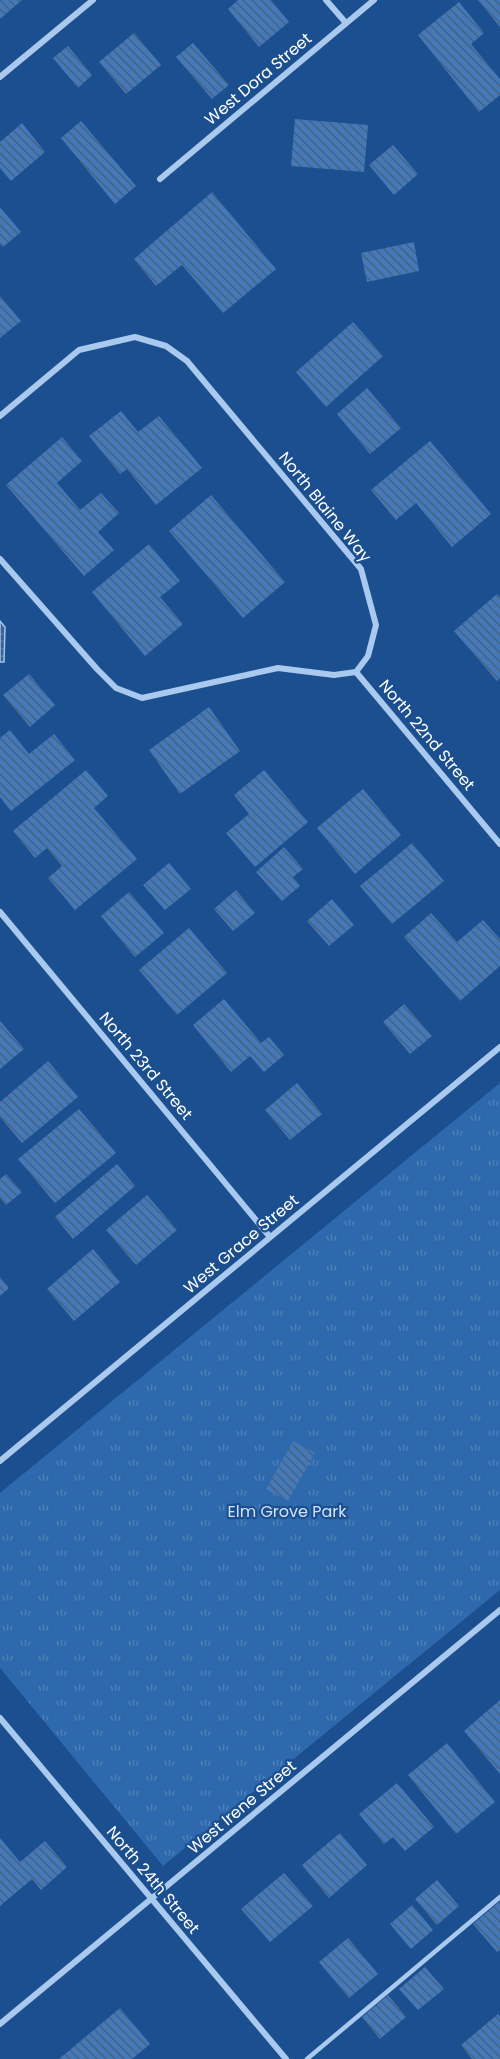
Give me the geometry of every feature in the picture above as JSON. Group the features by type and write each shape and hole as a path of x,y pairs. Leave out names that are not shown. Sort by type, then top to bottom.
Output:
{"street":[{"path":"0,77 93,0"},
{"path":"326,0 346,23"},
{"name":"West Dora Street","path":"160,179 374,0"},
{"name":"North Blaine Way","path":"0,416 79,350 135,337 166,346 187,362 361,569 376,625 368,656 356,672"},
{"path":"0,559 97,669 117,688 142,698 278,668 334,675 356,672"},
{"name":"North 22nd Street","path":"356,672 500,844"},
{"name":"North 23rd Street","path":"0,912 270,1237"},
{"name":"West Grace Street","path":"0,1461 500,1047"},
{"name":"West Irene Street","path":"0,2024 500,1610"},
{"name":"North 24th Street","path":"0,1719 286,2059"}],"lane":[{"path":"307,2059 500,1897"}],"green space":[{"name":"Elm Grove Park","path":"500,1083 500,1590 163,1866 0,1668 0,1493"}],"shaded area":[{"path":"0,621 5,627 4,662 0,662"}],"building":[{"path":"0,0 22,0 0,19"},
{"path":"238,0 271,0 289,22 259,47 228,9"},
{"path":"478,0 500,0 500,27"},
{"path":"459,2 484,33 471,44 500,79 500,95 479,112 418,35"},
{"path":"134,33 161,65 126,94 99,62"},
{"path":"193,43 229,85 212,99 176,57"},
{"path":"68,46 92,75 78,88 53,58"},
{"path":"295,119 368,125 364,172 291,166"},
{"path":"81,121 136,186 115,204 61,138"},
{"path":"22,123 45,152 11,181 0,168 0,142"},
{"path":"393,145 418,174 394,195 369,165"},
{"path":"212,192 276,269 223,313 182,265 156,286 134,259"},
{"path":"0,207 21,232 3,247 0,244"},
{"path":"414,242 419,271 367,282 361,253"},
{"path":"0,296 21,321 0,338"},
{"path":"353,322 383,356 326,407 296,372"},
{"path":"367,388 401,428 370,454 337,414"},
{"path":"121,411 138,432 159,416 202,468 156,505 127,469 120,474 89,436"},
{"path":"62,437 82,461 57,483 80,510 101,493 119,513 98,532 114,550 84,576 6,485"},
{"path":"430,441 491,514 452,547 416,503 396,520 371,490"},
{"path":"211,495 285,582 243,618 169,531"},
{"path":"149,544 180,581 160,597 183,624 145,656 92,592"},
{"path":"497,594 500,597 500,678 497,681 454,631"},
{"path":"29,674 55,705 30,727 3,695"},
{"path":"209,707 240,751 180,794 149,750"},
{"path":"10,730 29,754 54,734 75,760 11,811 0,797 0,738"},
{"path":"86,770 108,796 94,808 137,859 75,910 48,878 62,866 47,848 35,858 13,831"},
{"path":"264,770 308,822 255,867 226,833 249,814 234,795"},
{"path":"363,789 401,835 355,874 317,828"},
{"path":"412,843 444,881 392,924 360,886"},
{"path":"284,847 303,869 293,877 300,886 282,901 256,872"},
{"path":"169,863 191,889 165,910 143,885"},
{"path":"236,890 255,913 233,931 214,909"},
{"path":"129,892 164,933 135,957 101,916"},
{"path":"332,899 354,925 329,946 307,921"},
{"path":"431,913 457,942 483,920 500,939 500,966 460,1001 404,937"},
{"path":"189,928 227,973 177,1015 139,970"},
{"path":"224,999 261,1043 269,1037 284,1055 264,1072 250,1056 231,1072 193,1025"},
{"path":"404,1004 432,1036 410,1054 383,1022"},
{"path":"0,1021 24,1049 0,1069"},
{"path":"48,1061 78,1097 22,1143 0,1117 0,1102"},
{"path":"297,1083 322,1114 290,1140 265,1110"},
{"path":"79,1109 116,1153 55,1203 18,1159"},
{"path":"117,1164 135,1186 73,1239 55,1217"},
{"path":"6,1174 22,1192 6,1205 0,1198 0,1179"},
{"path":"147,1195 177,1230 136,1265 106,1230"},
{"path":"93,1249 120,1282 74,1321 47,1289"},
{"path":"0,1277 9,1288 0,1296"},
{"path":"293,1441 315,1453 288,1501 266,1489"},
{"path":"500,1700 500,1774 464,1731"},
{"path":"447,1743 495,1802 456,1834 408,1775"},
{"path":"397,1783 434,1827 405,1851 393,1837 384,1844 359,1814"},
{"path":"340,1833 367,1865 329,1898 302,1865"},
{"path":"0,1838 20,1862 45,1841 67,1867 41,1890 32,1879 0,1906"},
{"path":"284,1873 313,1906 270,1942 241,1909"},
{"path":"437,1880 459,1906 437,1925 415,1899"},
{"path":"500,1901 500,1950 497,1952 473,1924"},
{"path":"412,1905 433,1930 411,1949 390,1924"},
{"path":"348,1938 378,1974 349,1998 319,1962"},
{"path":"425,1967 444,1989 418,2010 399,1989"},
{"path":"388,1995 406,2017 380,2039 362,2017"},
{"path":"120,2008 150,2044 132,2059 59,2059"},
{"path":"498,2014 500,2017 500,2059 472,2059 461,2045"}]}
